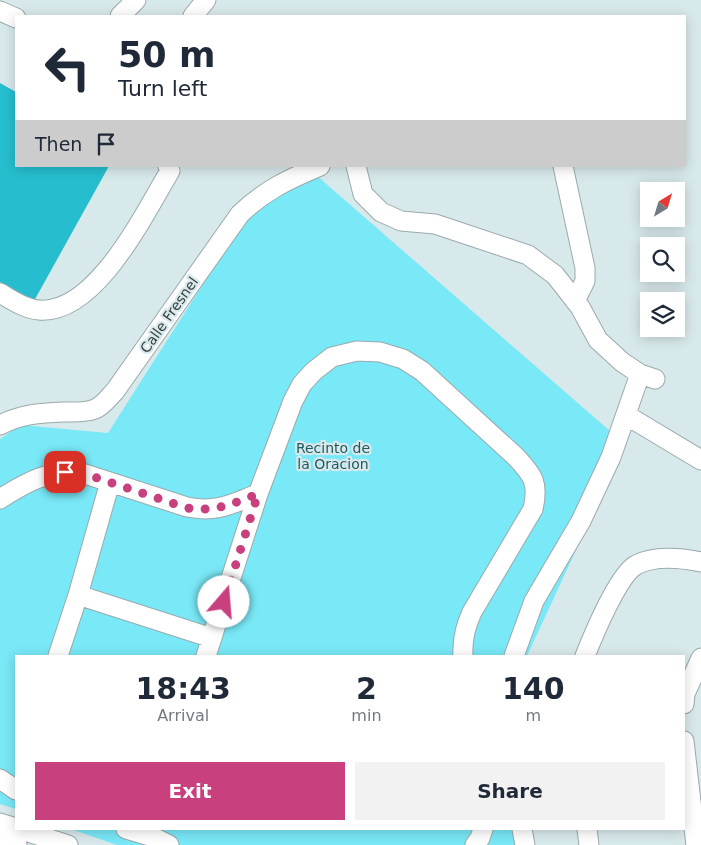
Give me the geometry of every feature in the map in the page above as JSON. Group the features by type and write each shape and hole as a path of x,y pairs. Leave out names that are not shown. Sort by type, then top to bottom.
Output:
{"street":[{"path":"121,15 136,0"},
{"path":"194,15 206,0"},
{"path":"0,11 15,18"},
{"path":"0,293 25,307 39,310 65,305 82,296 93,287 126,245 170,170 168,167"},
{"name":"Calle Fresnel","path":"0,425 15,417 27,415 86,412 97,408 106,401 240,214 255,201 286,180 318,167"},
{"path":"356,167 363,194 381,212 402,221 435,224 528,255 555,275 575,300 598,340 622,362 648,376 626,415 611,456 581,521 534,600 514,655"},
{"path":"563,167 585,268 585,280 575,300"},
{"path":"206,655 258,494 293,401 302,384 332,357 357,351 380,352 403,359 422,371 516,457 534,480 537,494 533,509 472,612 462,642 462,655"},
{"path":"626,415 701,460"},
{"path":"0,499 29,482 48,474 65,472 82,473 187,508 202,510 222,507 258,494"},
{"path":"58,655 78,595 110,482"},
{"path":"585,655 603,615 629,570 650,560 679,559 701,562"},
{"path":"78,595 212,638"},
{"path":"685,694 701,658"},
{"path":"685,750 696,845"},
{"path":"0,823 15,827"},
{"path":"23,830 68,845"},
{"path":"130,830 159,837"},
{"path":"475,845 483,830"},
{"path":"522,830 524,845"},
{"path":"587,830 589,845"},
{"path":"0,840 17,845"}],"green space":[{"name":"Recinto de la Oracion","path":"316,175 625,444 527,655 15,655 15,809 0,804 0,439 21,425 108,433 249,212"},
{"path":"74,830 530,830 532,845 117,845"}],"building":[{"path":"0,83 15,91 15,167 108,167 34,301 0,282"}],"route":[{"path":"65,472 82,473 187,508 202,510 216,509 258,494 224,602"}]}
